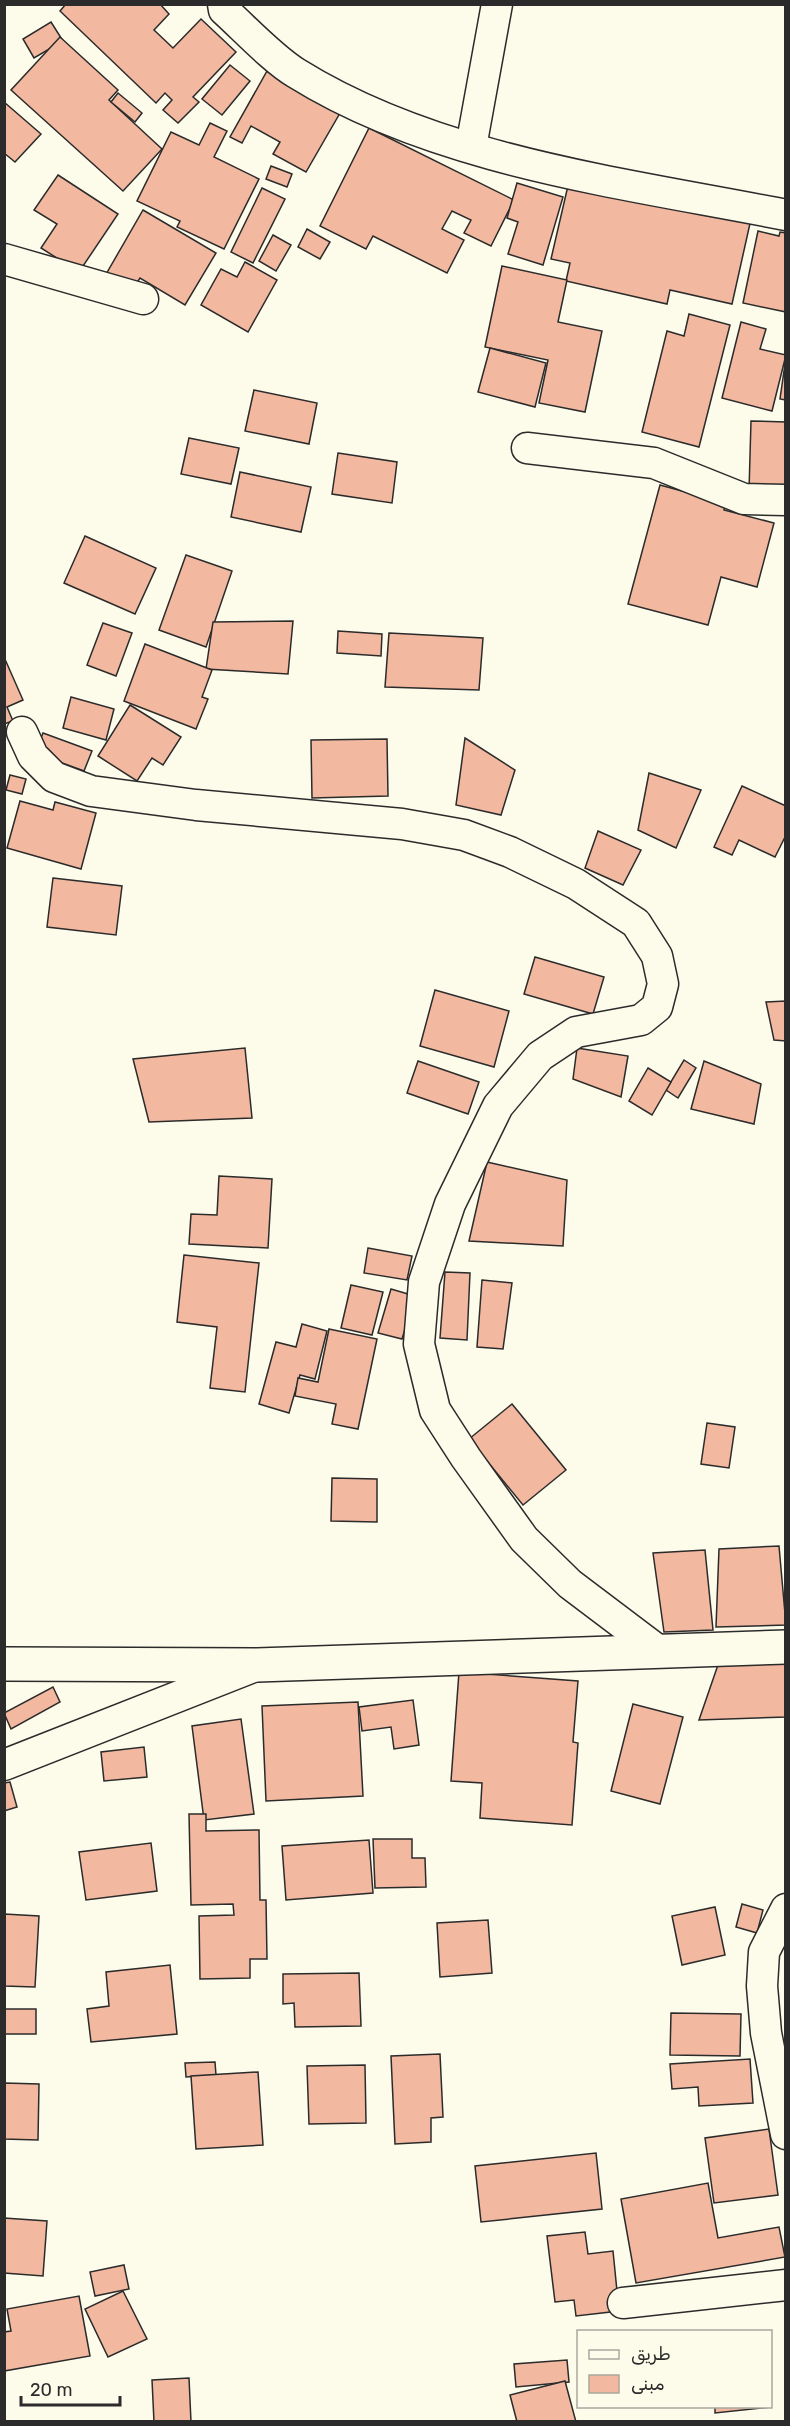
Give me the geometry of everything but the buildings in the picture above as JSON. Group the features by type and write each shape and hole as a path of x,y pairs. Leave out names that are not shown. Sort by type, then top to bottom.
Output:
{"street":[{"path":"223,4 224,10 294,72 383,119 550,169 786,215"},
{"path":"471,147 497,4"},
{"path":"4,259 143,299"},
{"path":"527,448 654,463 744,499 786,500"},
{"path":"22,732 33,756 54,777 91,791 196,806 402,824 464,835 510,852 576,884 636,923 657,956 663,984 657,1007 641,1020 576,1032 540,1056 498,1106 450,1204 424,1282 418,1344 435,1410 524,1539 570,1584 660,1652"},
{"path":"4,1664 256,1665 786,1647"},
{"path":"4,1765 256,1665"},
{"path":"786,1909 764,1952 762,1986 766,2033 786,2134"},
{"path":"623,2303 786,2285"}]}
